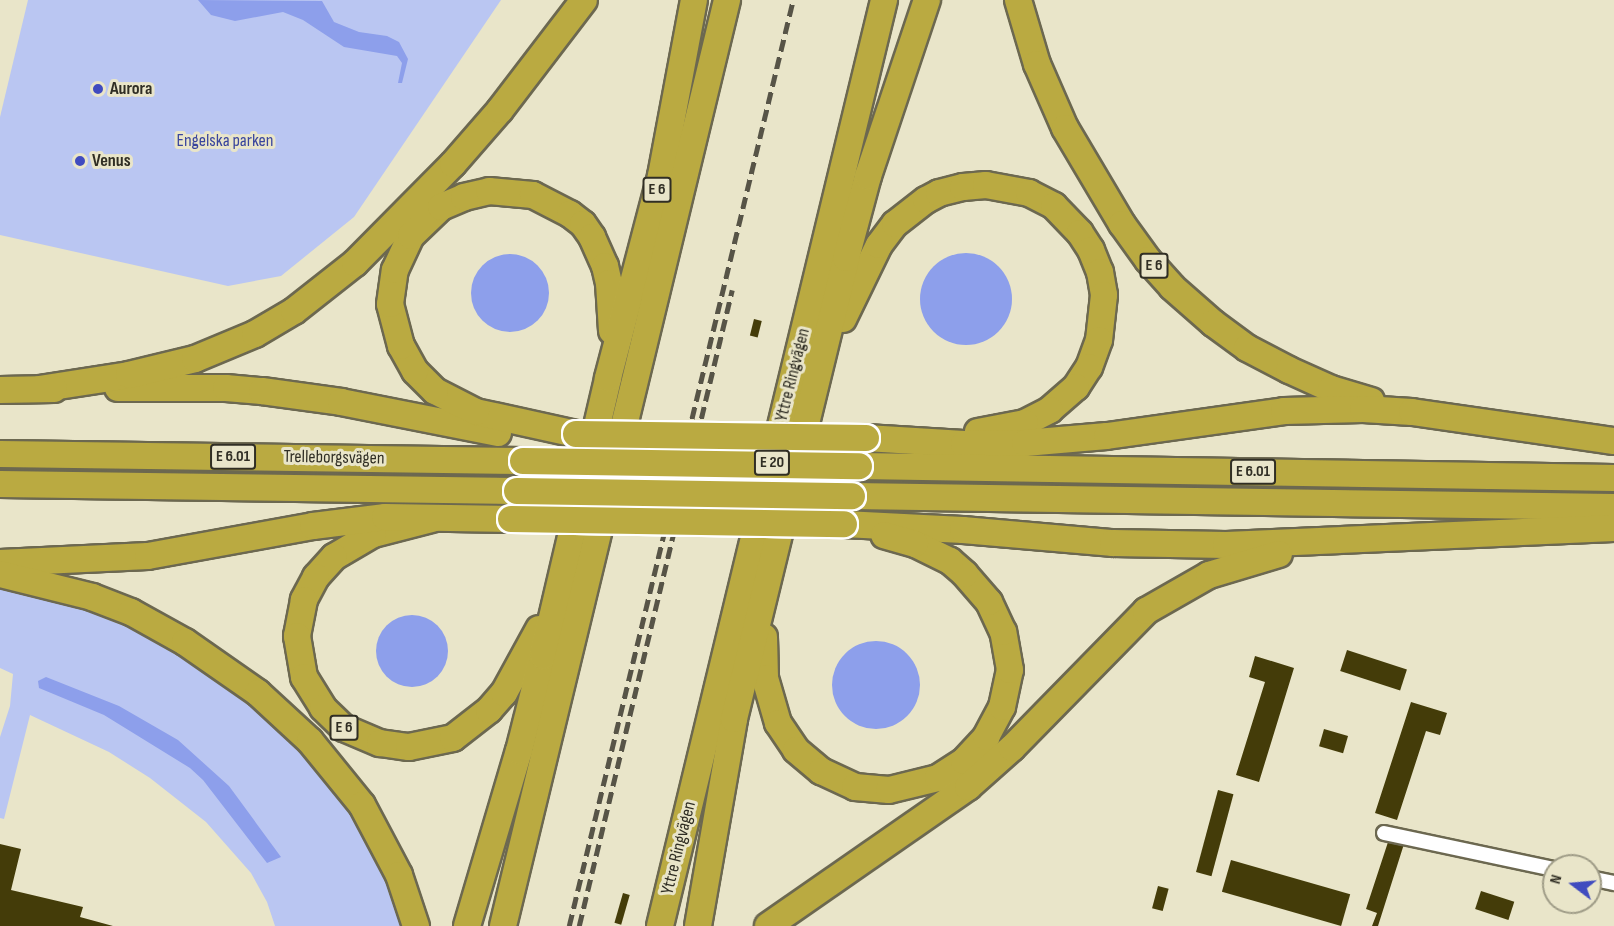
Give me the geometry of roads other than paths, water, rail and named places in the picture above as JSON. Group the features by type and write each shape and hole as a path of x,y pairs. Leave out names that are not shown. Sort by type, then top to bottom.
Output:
{"highway":[{"path":"39,389 129,375 195,359 255,334 294,311 356,263 453,164 500,110 584,0"},
{"name":"E 6","path":"694,0 661,176 608,378 560,586 528,652 504,693 465,730 453,738 409,747 380,743 344,728 323,708 304,677 297,636 304,600 316,577 345,549 373,534 432,519 511,519 844,524 973,531 1113,543 1226,545 1614,528"},
{"path":"503,926 726,0"},
{"name":"Yttre Ringvägen","path":"660,926 884,0"},
{"path":"698,926 734,720 846,258 868,176 927,0"},
{"name":"E 6","path":"1018,0 1041,74 1065,129 1122,224 1172,287 1213,323 1247,348 1331,389 1412,412 1614,441"},
{"path":"815,388 866,269 895,224 909,211 939,193 986,185 1029,193 1054,206 1068,219 1091,250 1100,272 1104,295 1103,323 1099,340 1089,367 1077,387 1050,410 1025,423 963,434 906,440"},
{"path":"531,431 476,412 435,391 415,370 401,346 390,304 394,270 411,236 441,207 477,193 504,190 544,198 582,224 598,249 609,283 612,324 608,378"},
{"path":"0,390 190,387 262,391 341,402 503,434 531,431 576,434 866,438 964,444 1025,443 1107,436 1284,411 1363,409 1412,412"},
{"name":"Trelleborgsvägen","path":"0,454 1614,478"},
{"name":"Trelleborgsvägen","path":"0,484 1614,507"},
{"path":"0,563 148,556 352,520 432,519"},
{"path":"775,550 763,661 770,703 785,735 796,750 815,767 855,786 889,790 938,778 964,761 976,749 1002,707 1010,670 1000,624 978,587 937,552 915,543 844,524"},
{"path":"768,926 968,787 1012,748 1146,611 1209,575 1319,542"},
{"path":"0,574 81,594 131,612 185,642 258,693 310,741 362,805 399,875 416,926"},
{"path":"467,926 519,751 560,586"}],"street":[{"path":"1384,833 1542,866"}],"water":[{"path":"198,0 322,1 334,22 359,32 387,36 399,42 408,59 402,83 398,83 402,63 397,56 344,47 303,20 283,12 235,21 211,15"},
{"path":"966,253 984,256 999,266 1009,281 1012,299 1009,317 999,332 984,342 966,345 948,342 933,332 923,317 920,299 923,281 933,266 948,256"},
{"path":"510,254 525,257 542,271 549,293 546,308 532,325 510,332 495,329 478,315 471,293 474,278 488,261"},
{"path":"419,615 438,625 446,637 448,651 446,665 438,677 426,685 405,687 386,677 378,665 376,644 386,625 398,617"},
{"path":"876,641 901,648 913,660 920,685 913,710 901,722 876,729 851,722 839,710 832,685 839,660 851,648"},
{"path":"46,677 119,706 178,740 229,786 281,857 267,863 203,780 190,768 104,715 39,688 38,681"}],"railway":[{"path":"569,926 793,0"},
{"path":"579,926 732,290"}],"place":[{"name":"Aurora","path":"98,89"},
{"name":"Venus","path":"80,161"}],"park label":[{"name":"Engelska parken","path":"225,141"}]}
